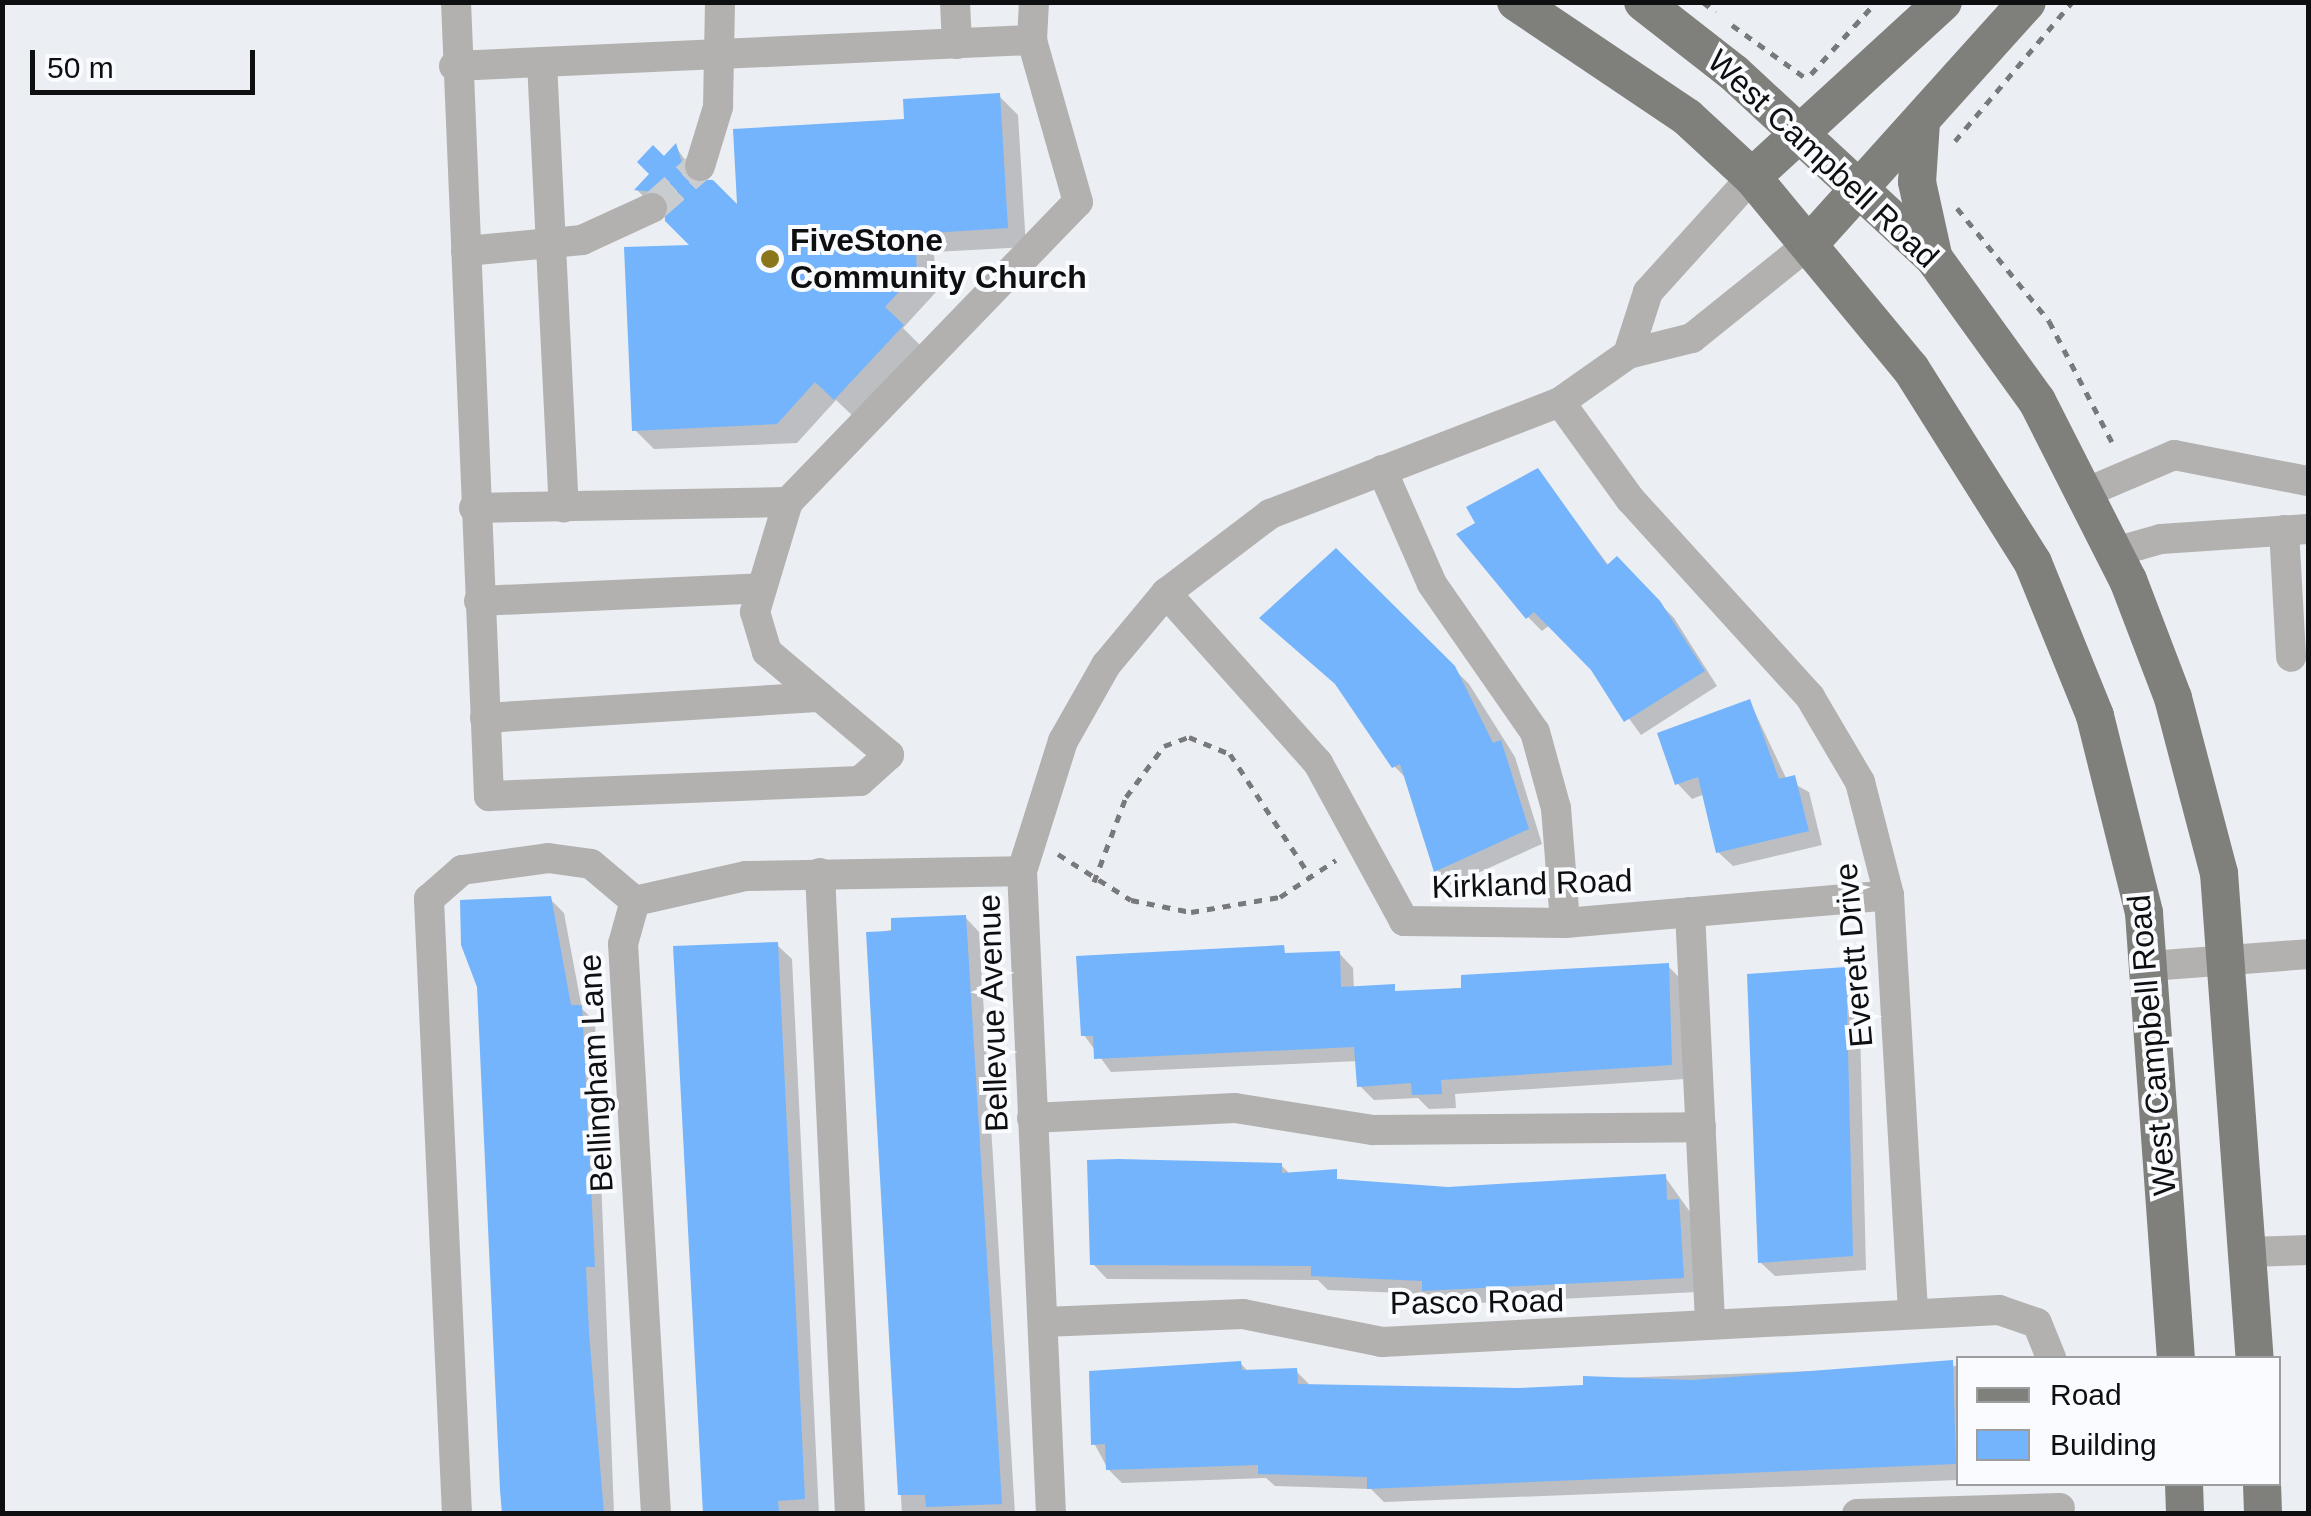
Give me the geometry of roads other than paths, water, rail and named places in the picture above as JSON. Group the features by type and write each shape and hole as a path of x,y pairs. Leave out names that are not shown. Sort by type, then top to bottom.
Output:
{"main road":[{"name":"West Campbell Road","path":"1516,2 1687,117 1752,177 1810,242 1958,435 2033,563 2112,767 2150,966 2176,1356"},
{"name":"West Campbell Road","path":"1643,2 1803,135 1934,258 2018,370 2115,552 2196,777 2229,962 2254,1356"},
{"path":"1752,177 1803,135 1942,2"},
{"path":"1810,242 2027,2"},
{"path":"1921,122 1917,182 1934,258"},
{"path":"2184,1486 2185,1514"},
{"path":"2262,1486 2263,1514"}],"street":[{"path":"456,2 454,66 466,251 488,796 860,781 889,755 767,652 755,612 788,502 1078,202 1032,40 1034,2"},
{"path":"700,166 714,131 722,54 720,2"},
{"path":"954,2 958,44"},
{"path":"454,66 1032,40"},
{"path":"542,62 545,247 564,507"},
{"path":"1628,354 1648,292 1752,177"},
{"path":"466,251 545,247 632,224 652,208"},
{"name":"Bellevue Avenue","path":"1051,1514 1022,871 1063,741 1106,665 1166,594 1270,514 1560,402 1628,354 1692,338 1810,242"},
{"name":"Everett Drive","path":"1560,402 1630,499 1810,697 1860,782 1889,894 1914,1310"},
{"path":"2085,493 2174,455 2308,481"},
{"path":"1382,470 1432,584 1535,732 1556,808 1564,923"},
{"path":"474,508 788,502"},
{"path":"2115,552 2161,539 2296,529 2291,658"},
{"path":"479,600 762,588"},
{"name":"Kirkland Road","path":"1166,594 1318,763 1404,921 1564,923 1889,894"},
{"path":"484,718 820,697"},
{"path":"457,1514 429,898 462,870 548,858 591,864 635,901 652,890 820,872 1022,871"},
{"path":"820,872 850,1514"},
{"name":"Bellingham Lane","path":"635,901 623,944 656,1514"},
{"path":"1690,912 1710,1325"},
{"path":"2150,966 2308,954"},
{"path":"1032,1118 1235,1108 1373,1130 1701,1127"},
{"path":"2248,1252 2308,1250"},
{"name":"Pasco Road","path":"1043,1322 1243,1314 1382,1342 1914,1310 1998,1310 2037,1323 2050,1356"},
{"path":"1857,1514 2059,1502"}],"tunnel":[{"path":"652,208 700,166"}],"place":[{"name":"FiveStone Community Church","path":"770,259"}]}
